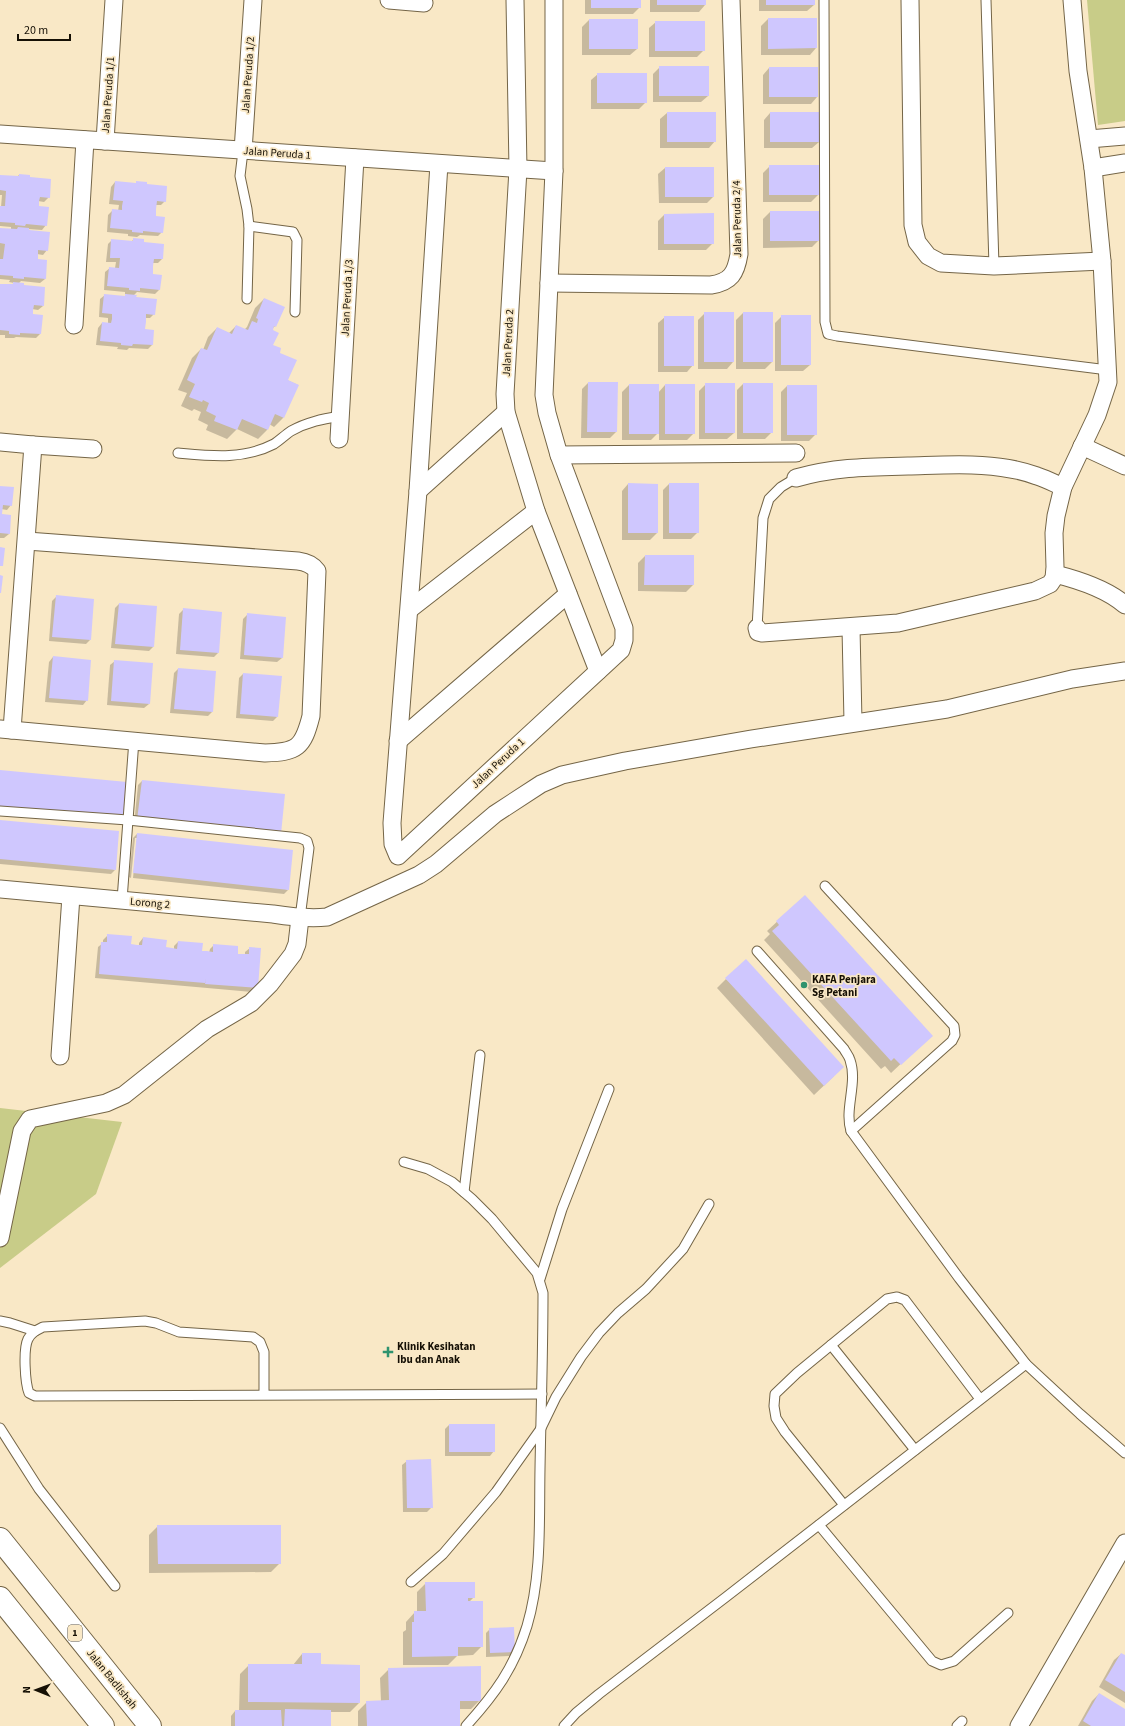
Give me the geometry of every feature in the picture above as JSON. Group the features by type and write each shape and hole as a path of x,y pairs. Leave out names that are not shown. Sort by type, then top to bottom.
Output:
{"main road":[{"name":"Jalan Badlishah","path":"0,1539 150,1726"},
{"path":"0,1598 102,1726"}],"street":[{"name":"Jalan Peruda 1/1","path":"105,141 114,0"},
{"name":"Jalan Peruda 1/2","path":"243,151 253,0"},
{"path":"389,0 424,3"},
{"name":"Jalan Peruda 2","path":"515,0 518,169 505,387 506,412 536,511 598,671"},
{"name":"Jalan Peruda 1","path":"398,741 392,823 392,844 398,856 621,650 624,640 624,628 559,455 547,413 544,395 554,171 554,0"},
{"name":"Jalan Peruda 2/4","path":"549,283 711,285 721,283 732,275 737,266 739,254 731,0"},
{"path":"910,0 913,225 917,242 928,256 941,263 949,265 994,266 1102,261"},
{"path":"757,628 758,632 762,633 851,628 898,623 1035,591 1050,584 1055,574 1054,533 1056,516 1063,487 1097,415 1108,382 1102,261 1093,168 1078,71 1072,0"},
{"name":"Jalan Peruda 1","path":"0,134 554,171"},
{"path":"1089,139 1125,136"},
{"path":"74,325 85,140"},
{"name":"Jalan Peruda 1/3","path":"339,438 355,158"},
{"path":"1093,168 1125,163"},
{"path":"398,741 410,609 439,164"},
{"path":"418,491 506,412"},
{"path":"0,442 93,449"},
{"path":"27,541 298,561 307,562 314,566 317,571 311,716 306,734 299,746 284,752 265,753 134,740 6,730 27,541 33,445"},
{"path":"1082,446 1125,466"},
{"path":"559,455 796,453"},
{"path":"796,478 829,470 854,467 967,465 1010,469 1036,475 1063,487"},
{"path":"410,609 536,511"},
{"path":"1055,574 1071,578 1115,596 1125,605"},
{"path":"398,741 568,594"},
{"path":"851,628 852,722"},
{"path":"0,1238 22,1131 30,1119 106,1103 124,1095 207,1029 251,1003 270,984 293,954 300,918 313,919 327,917 406,882 428,870 495,814 541,784 577,771 625,761 852,722 947,709 1072,679 1125,671"},
{"name":"Lorong 2","path":"0,889 273,914 300,918"},
{"path":"60,1056 71,896"},
{"path":"1019,1726 1125,1543"}],"lane":[{"path":"824,0 825,322 828,334 1108,370"},
{"path":"986,0 994,266"},
{"path":"243,151 240,176 248,209 249,226 247,299"},
{"path":"249,226 294,232 297,240 295,312"},
{"path":"178,453 232,456 252,452 274,443 303,424 340,416"},
{"path":"757,628 763,518 769,499 781,487 796,478"},
{"path":"122,900 134,740"},
{"path":"0,811 128,820 300,838 307,841 308,848 300,918"},
{"path":"825,886 954,1026 955,1035 952,1041 851,1132"},
{"path":"757,951 844,1049 850,1060 852,1070 848,1123 851,1132 945,1260 1026,1364 1125,1453"},
{"path":"464,1192 480,1055"},
{"path":"540,1279 562,1209 609,1089"},
{"path":"404,1162 428,1169 452,1182 464,1192 492,1219 537,1273 543,1293 539,1544 536,1576 527,1625 514,1659 502,1682 489,1700 466,1726"},
{"path":"411,1582 443,1554 496,1492 540,1430 556,1397 581,1357 618,1313 646,1290 683,1248 709,1204"},
{"path":"844,1505 784,1432 776,1418 774,1406 776,1394 797,1373 887,1299 897,1297 905,1300 980,1399"},
{"path":"0,1321 35,1331"},
{"path":"264,1395 264,1352 260,1342 253,1337 179,1332 156,1323 145,1321 43,1327 35,1331 27,1341 27,1387 29,1393 35,1396 542,1394"},
{"path":"831,1345 915,1450"},
{"path":"564,1726 576,1713 599,1694 1026,1364"},
{"path":"0,1428 40,1489 115,1586"},
{"path":"819,1525 932,1661 941,1665 954,1661 1008,1613"}],"green space":[{"path":"1087,0 1125,0 1125,121 1098,125"},
{"path":"0,1108 122,1122 96,1194 0,1268"}],"building":[{"path":"591,0 641,0 641,8 591,8"},
{"path":"657,0 706,0 706,5 657,5"},
{"path":"766,0 815,0 815,5 766,5"},
{"path":"768,18 817,18 817,48 768,49"},
{"path":"589,19 638,19 638,49 589,49"},
{"path":"655,21 705,21 705,51 655,51"},
{"path":"659,66 709,66 709,96 659,96"},
{"path":"769,67 818,67 818,97 769,97"},
{"path":"597,73 647,73 647,103 597,103"},
{"path":"667,112 716,112 716,142 667,142"},
{"path":"770,112 820,112 820,142 770,142"},
{"path":"769,165 819,165 819,195 769,195"},
{"path":"665,167 714,167 714,197 665,197"},
{"path":"19,174 30,175 30,177 51,179 50,198 40,197 39,201 39,206 49,207 47,226 26,224 25,226 15,225 15,223 0,222 0,206 5,206 6,191 0,190 0,175 19,176"},
{"path":"115,181 136,183 136,181 147,182 147,184 167,186 166,202 157,201 156,209 156,216 165,217 163,233 143,231 143,233 132,232 132,230 110,228 112,209 122,210 123,201 113,200"},
{"path":"770,211 819,211 819,241 770,241"},
{"path":"714,213 714,244 664,244 664,214"},
{"path":"18,227 29,228 29,230 50,232 48,251 38,250 38,259 47,260 46,279 24,277 24,279 0,275 0,259 3,259 5,244 0,243 0,228 17,229"},
{"path":"133,238 144,239 144,242 164,244 163,259 154,259 153,266 153,274 162,275 160,290 140,288 140,291 129,290 129,288 107,286 109,267 119,268 120,258 110,258 111,239 133,241"},
{"path":"13,282 24,283 24,285 45,287 44,306 34,305 33,310 33,314 43,315 41,334 9,334 9,331 0,330 0,284 13,284"},
{"path":"104,294 125,296 125,294 137,295 136,297 157,299 155,315 146,314 145,329 154,330 153,345 133,344 132,346 121,345 121,343 100,341 102,322 111,323 112,319 112,314 102,313"},
{"path":"264,298 285,307 276,327 274,326 273,330 279,333 273,345 281,348 280,353 297,360 288,380 299,385 284,418 275,414 268,430 242,419 237,430 214,421 216,416 206,411 209,403 189,397 195,384 187,380 201,348 207,350 217,327 232,334 236,325 248,330 252,321 257,323 258,319 256,318"},
{"path":"704,312 734,312 734,362 704,362"},
{"path":"743,312 773,312 773,362 743,362"},
{"path":"781,315 811,315 811,365 781,365"},
{"path":"664,316 694,316 694,366 664,366"},
{"path":"588,382 618,382 617,432 587,432"},
{"path":"705,383 735,383 735,433 705,433"},
{"path":"743,383 773,383 773,433 743,433"},
{"path":"629,384 659,384 659,434 629,434"},
{"path":"665,384 695,384 695,434 665,434"},
{"path":"787,385 817,385 817,435 787,435"},
{"path":"628,483 658,484 658,533 628,533"},
{"path":"669,483 699,483 699,533 669,533"},
{"path":"0,486 14,487 12,506 3,505 2,514 11,515 10,534 0,533"},
{"path":"0,547 5,548 3,566 0,566"},
{"path":"645,555 694,555 694,585 644,585"},
{"path":"0,575 3,576 1,593 0,593"},
{"path":"56,595 94,599 91,640 52,637"},
{"path":"119,603 157,606 154,647 115,644"},
{"path":"183,608 222,612 219,653 180,650"},
{"path":"247,613 286,617 283,658 244,655"},
{"path":"53,656 91,660 88,701 49,698"},
{"path":"114,660 153,663 150,704 111,701"},
{"path":"178,668 216,671 213,712 174,709"},
{"path":"243,673 282,676 278,717 240,714"},
{"path":"0,770 127,782 124,818 0,806"},
{"path":"142,780 285,794 281,834 137,820"},
{"path":"0,820 119,831 116,870 0,859"},
{"path":"137,833 293,850 289,890 133,873"},
{"path":"805,895 933,1036 901,1065 894,1058 891,1061 772,931 779,925 776,921"},
{"path":"107,934 132,936 131,944 137,945 142,945 143,937 167,940 166,947 177,949 178,941 203,943 202,951 213,952 213,944 238,946 238,954 249,954 249,947 261,948 258,988 205,984 206,978 205,983 99,974 101,942 107,942"},
{"path":"746,959 844,1067 824,1086 725,978"},
{"path":"449,1424 495,1424 495,1452 449,1452"},
{"path":"431,1459 433,1508 407,1508 406,1460"},
{"path":"157,1525 281,1525 281,1564 158,1564"},
{"path":"425,1582 475,1582 475,1598 468,1598 468,1601 483,1601 483,1647 458,1647 458,1656 412,1657 412,1622 414,1622 414,1611 426,1611"},
{"path":"514,1627 515,1652 490,1653 489,1628"},
{"path":"302,1653 321,1653 321,1664 360,1665 360,1703 248,1702 248,1664 302,1664"},
{"path":"1121,1653 1125,1655 1125,1692 1105,1680"},
{"path":"481,1666 481,1701 460,1701 460,1726 367,1726 366,1701 389,1700 388,1668"},
{"path":"1099,1693 1125,1709 1125,1726 1091,1726 1083,1721"},
{"path":"285,1709 331,1710 331,1726 284,1726"},
{"path":"235,1710 281,1710 282,1726 235,1726"}],"place":[{"name":"KAFA Penjara Sg Petani","path":"804,985"},
{"name":"Klinik Kesihatan Ibu dan Anak","path":"388,1352"}]}
